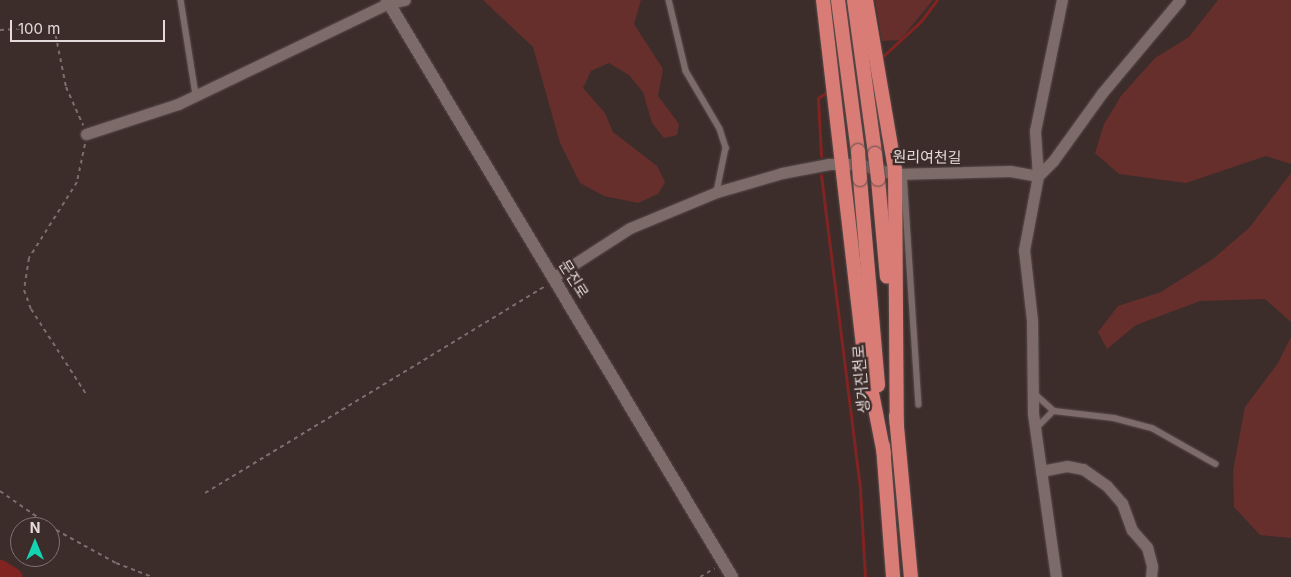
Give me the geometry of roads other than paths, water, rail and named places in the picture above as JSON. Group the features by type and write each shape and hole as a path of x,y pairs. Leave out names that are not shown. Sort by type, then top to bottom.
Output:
{"highway":[{"path":"823,0 840,164 863,347 884,454"},
{"name":"생거진천로","path":"838,0 858,151 893,577"},
{"path":"854,0 878,179 897,425 912,577"},
{"path":"866,0 900,174 897,425"}],"street":[{"path":"86,134 196,96 388,2 405,0"},
{"path":"1056,577 1035,430 1032,320 1024,250 1038,176 1035,131 1062,0"},
{"path":"1038,176 1053,161 1102,93 1180,0"},
{"name":"문진로","path":"388,2 732,577"},
{"name":"원리여천길","path":"554,277 630,228 717,192 774,174 840,164 859,164 900,174 1010,171 1038,176"},
{"path":"1041,471 1067,466 1083,469 1107,486 1122,503 1132,530 1147,547 1152,566 1151,577"}],"lane":[{"path":"181,0 196,96"},
{"path":"669,0 686,71 720,129 726,148 717,192"},
{"path":"900,174 919,405"},
{"path":"1033,391 1054,411 1114,418 1152,428 1216,464"},
{"path":"1035,430 1054,411"}],"waterway":[{"path":"882,57 921,21 937,0"},
{"path":"821,156 818,98 829,91"},
{"path":"821,175 860,490 865,577"},
{"path":"0,569 13,577"}]}
